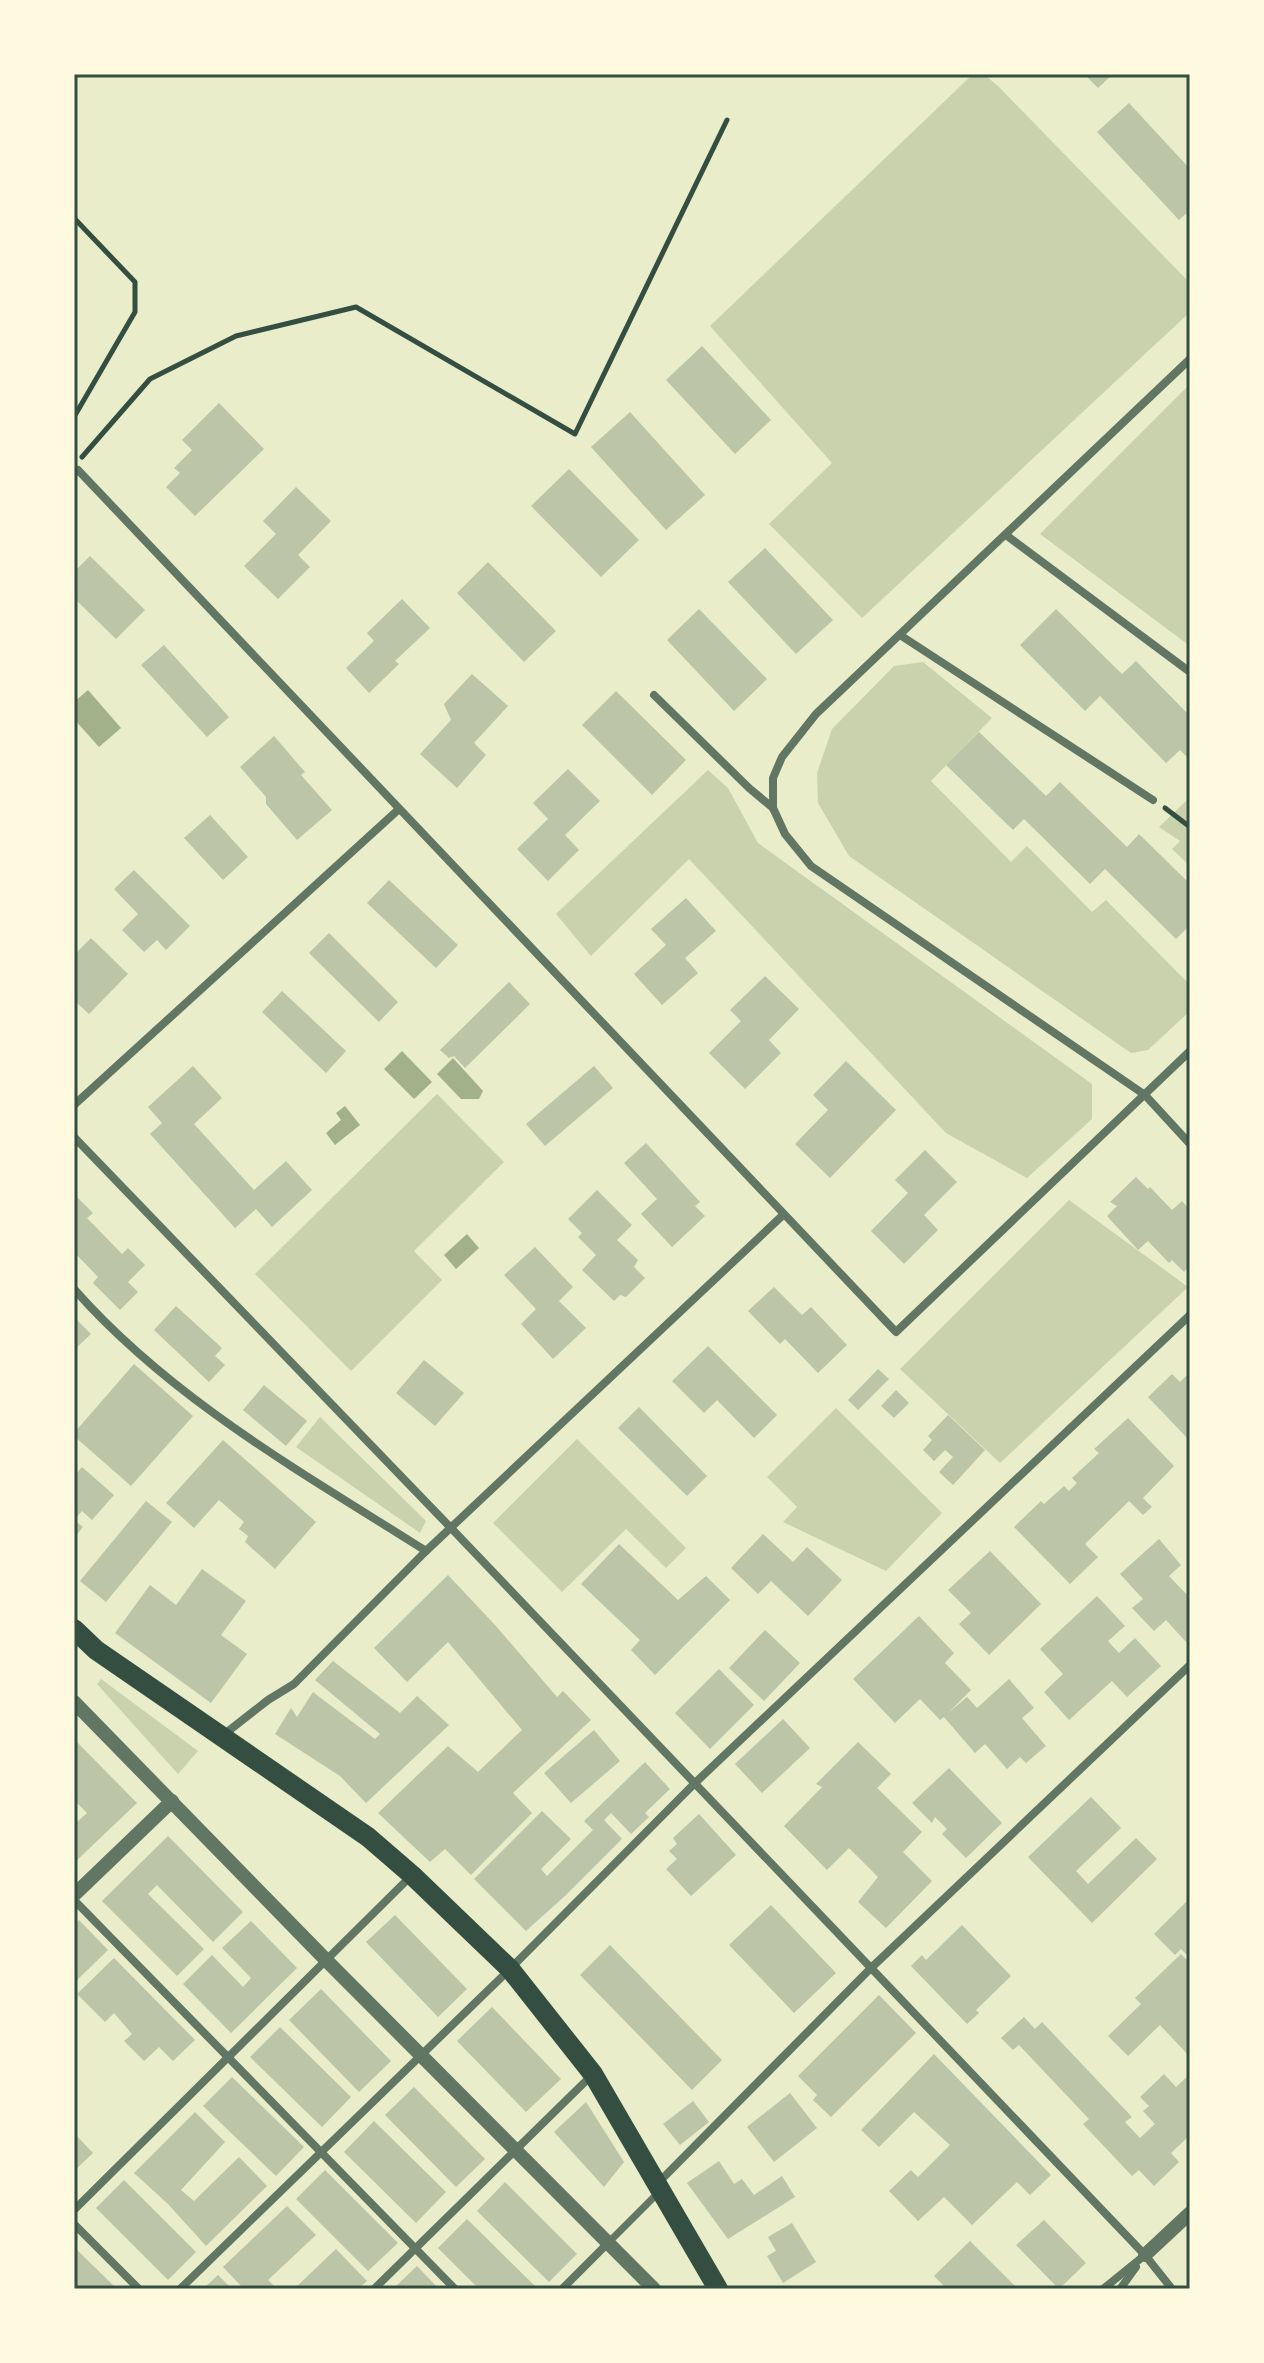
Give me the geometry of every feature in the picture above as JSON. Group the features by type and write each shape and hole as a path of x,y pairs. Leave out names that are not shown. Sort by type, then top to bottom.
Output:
{"main road":[{"path":"74,1629 96,1650 368,1837 510,1969 593,2074 718,2289"}],"street":[{"path":"1190,359 816,714 782,757 773,778 773,808 785,834 811,866 1145,1095 1190,1144"},
{"path":"75,470 896,1332 1190,1051"},
{"path":"1006,535 1190,672"},
{"path":"900,635 1153,800"},
{"path":"654,695 773,808"},
{"path":"74,1105 399,809"},
{"path":"74,1137 1145,2255 1172,2289"},
{"path":"221,1737 294,1684 426,1551 783,1215"},
{"path":"74,1289 104,1322 222,1421 426,1551"},
{"path":"180,2289 510,1969 695,1783 1190,1315"},
{"path":"562,2289 870,1969 1190,1665"},
{"path":"74,1702 654,2289"},
{"path":"172,1801 74,1898 455,2289"},
{"path":"74,2210 412,1875"},
{"path":"374,2289 593,2074"},
{"path":"1103,2289 1190,2213"},
{"path":"74,2224 139,2289"},
{"path":"1120,2289 1145,2255"}],"path":[{"path":"75,470 150,379 236,336 356,307 575,434 727,120"},
{"path":"74,218 135,282 135,312 74,417"},
{"path":"1153,800 1190,827"}],"shaded area":[{"path":"973,74 984,74 999,87 1190,283 1190,312 862,618 769,524 832,463 710,326"},
{"path":"1190,384 1190,646 1040,534"},
{"path":"923,662 992,718 931,781 1011,862 1027,846 1092,912 1106,900 1190,985 1190,1011 1148,1050 1131,1053 849,856 818,803 817,773 832,729 894,666"},
{"path":"88,690 121,728 99,747 74,719 74,702"},
{"path":"708,770 728,788 758,843 1092,1084 1092,1119 1027,1178 946,1133 689,859 591,956 556,914"},
{"path":"1186,801 1190,804 1190,866 1172,849 1180,841 1159,827"},
{"path":"402,1051 432,1082 414,1099 384,1069"},
{"path":"453,1058 483,1091 479,1099 461,1099 437,1074"},
{"path":"437,1094 504,1162 414,1251 442,1280 351,1371 255,1274"},
{"path":"345,1106 360,1125 335,1145 326,1133 341,1120 336,1113"},
{"path":"1069,1200 1188,1287 1000,1463 900,1369"},
{"path":"467,1234 479,1248 456,1269 444,1255"},
{"path":"836,1408 942,1513 886,1571 783,1522 797,1507 767,1477"},
{"path":"320,1417 426,1521 420,1533 296,1447"},
{"path":"577,1439 686,1548 666,1568 626,1529 562,1592 493,1523"},
{"path":"101,1679 198,1751 178,1774 97,1684"}],"building":[{"path":"1084,74 1113,74 1098,88"},
{"path":"1129,103 1190,169 1190,210 1179,220 1097,132"},
{"path":"702,346 771,420 735,454 666,380"},
{"path":"219,403 264,449 195,516 166,487 180,473 174,468 192,450 182,440"},
{"path":"630,412 705,495 666,530 591,447"},
{"path":"569,469 639,540 601,577 531,506"},
{"path":"296,487 331,521 298,555 310,567 278,599 244,566 276,534 263,521"},
{"path":"765,548 833,620 796,654 728,582"},
{"path":"90,556 145,610 116,639 74,598 74,572"},
{"path":"488,562 556,631 524,662 457,593"},
{"path":"402,599 430,628 395,661 399,664 369,693 346,668 374,641 367,633"},
{"path":"699,609 767,679 734,711 667,640"},
{"path":"1056,609 1122,674 1136,661 1190,716 1190,760 1180,750 1166,763 1100,696 1085,711 1020,645"},
{"path":"164,645 229,717 207,737 141,665"},
{"path":"472,674 508,706 474,743 486,755 457,788 420,754 451,720 444,704"},
{"path":"616,691 686,760 652,795 582,725"},
{"path":"979,732 1046,796 1060,782 1127,847 1139,834 1190,884 1190,925 1176,939 1105,869 1090,884 1024,819 1013,830 946,765"},
{"path":"274,736 305,772 301,775 332,810 297,840 240,767"},
{"path":"568,769 600,801 565,835 579,850 548,881 517,849 548,819 533,803"},
{"path":"210,815 248,857 223,880 184,838"},
{"path":"134,870 190,926 166,950 157,940 144,952 122,930 138,914 114,889"},
{"path":"389,880 458,945 436,968 367,903"},
{"path":"686,898 716,931 685,958 698,973 662,1005 634,974 666,945 651,929"},
{"path":"329,933 398,1002 379,1022 309,953"},
{"path":"91,938 128,974 89,1014 74,1000 74,955"},
{"path":"765,976 799,1009 769,1040 781,1053 745,1089 709,1053 741,1021 730,1010"},
{"path":"509,982 530,1004 465,1068 454,1056 449,1058 440,1050"},
{"path":"282,991 346,1051 326,1073 262,1012"},
{"path":"846,1061 896,1110 830,1178 795,1144 828,1110 813,1095"},
{"path":"193,1066 222,1098 194,1124 254,1190 286,1161 312,1190 272,1227 256,1209 235,1228 150,1134 162,1123 148,1107"},
{"path":"594,1066 613,1088 545,1146 526,1124"},
{"path":"646,1143 700,1202 695,1206 705,1216 672,1247 641,1214 657,1199 624,1163"},
{"path":"925,1150 957,1182 924,1215 938,1230 904,1264 871,1231 908,1193 895,1180"},
{"path":"1136,1177 1172,1210 1182,1201 1190,1210 1190,1265 1184,1272 1172,1260 1169,1263 1148,1241 1138,1250 1107,1216 1117,1206 1110,1202"},
{"path":"597,1190 632,1225 617,1240 638,1260 634,1267 645,1278 626,1297 620,1295 614,1301 582,1270 596,1255 578,1237 582,1233 568,1219"},
{"path":"74,1194 93,1213 87,1218 122,1254 128,1248 145,1265 128,1282 138,1292 120,1310 93,1283 98,1277 74,1252"},
{"path":"535,1247 573,1287 559,1301 586,1328 553,1359 521,1324 536,1309 504,1275"},
{"path":"774,1287 802,1315 811,1307 847,1345 818,1373 785,1339 780,1344 748,1311"},
{"path":"176,1306 222,1348 215,1356 225,1365 209,1382 154,1330"},
{"path":"74,1317 91,1334 74,1350"},
{"path":"708,1346 777,1415 754,1438 717,1400 704,1413 672,1381"},
{"path":"424,1360 464,1393 435,1426 396,1393"},
{"path":"134,1364 193,1416 131,1486 74,1433"},
{"path":"878,1369 889,1379 858,1410 848,1400"},
{"path":"1190,1372 1190,1441 1148,1397 1172,1374 1180,1382"},
{"path":"264,1385 307,1421 286,1446 243,1410"},
{"path":"896,1390 909,1403 894,1418 881,1406"},
{"path":"639,1407 707,1476 687,1496 618,1428"},
{"path":"948,1415 985,1450 953,1485 939,1472 953,1457 945,1450 934,1461 923,1450 932,1440 928,1436"},
{"path":"1128,1418 1174,1466 1143,1498 1152,1507 1143,1515 1129,1501 1085,1544 1098,1557 1070,1584 1014,1527 1041,1501 1044,1504 1064,1486 1069,1491 1077,1483 1072,1478 1099,1453 1094,1449"},
{"path":"223,1440 316,1522 275,1569 245,1542 248,1536 239,1529 244,1522 219,1500 194,1528 166,1503"},
{"path":"82,1467 114,1495 92,1520 82,1511 74,1520 74,1476"},
{"path":"146,1501 172,1522 106,1602 80,1581"},
{"path":"74,1520 83,1527 74,1538"},
{"path":"763,1534 793,1562 807,1547 842,1580 808,1616 771,1581 758,1594 731,1568"},
{"path":"1159,1539 1181,1565 1169,1576 1190,1598 1190,1638 1186,1642 1166,1620 1154,1631 1132,1608 1143,1599 1120,1574"},
{"path":"619,1544 678,1600 706,1576 730,1600 655,1675 631,1650 640,1640 581,1584"},
{"path":"990,1551 1041,1604 989,1655 959,1624 971,1613 948,1590"},
{"path":"202,1569 246,1601 221,1635 247,1654 211,1703 115,1633 150,1585 176,1605"},
{"path":"448,1575 557,1697 563,1691 591,1720 513,1793 532,1813 471,1875 445,1849 430,1862 378,1813 448,1746 478,1772 522,1730 448,1642 407,1682 374,1648"},
{"path":"1097,1596 1125,1626 1108,1641 1119,1653 1135,1638 1161,1666 1127,1697 1112,1681 1069,1720 1044,1692 1063,1674 1040,1649"},
{"path":"919,1616 954,1653 945,1663 971,1690 948,1713 967,1697 977,1708 1009,1679 1034,1708 1022,1718 1046,1746 1026,1763 1020,1757 1007,1769 985,1744 975,1753 944,1717 940,1720 920,1699 895,1723 853,1679"},
{"path":"765,1630 800,1663 764,1701 729,1668"},
{"path":"333,1661 400,1713 417,1696 449,1725 366,1803 340,1776 275,1734 291,1708 297,1717 313,1692 375,1739 380,1734 315,1680"},
{"path":"719,1669 754,1705 710,1749 675,1713"},
{"path":"783,1719 810,1748 762,1793 735,1764"},
{"path":"594,1730 620,1761 571,1803 544,1773"},
{"path":"74,1739 137,1803 74,1863 74,1817 78,1821 87,1813 74,1800"},
{"path":"858,1742 891,1774 877,1788 922,1832 903,1852 932,1881 886,1928 858,1902 878,1877 849,1848 827,1870 784,1826 822,1787 816,1784"},
{"path":"645,1762 670,1789 645,1813 649,1817 631,1834 611,1813 604,1820 622,1839 526,1931 474,1879 542,1811 571,1839 541,1869 547,1876 593,1830 584,1821"},
{"path":"949,1768 1002,1823 966,1858 942,1834 947,1829 935,1817 932,1823 912,1803"},
{"path":"1091,1797 1121,1828 1076,1871 1088,1884 1136,1838 1157,1859 1092,1923 1028,1857"},
{"path":"699,1814 736,1855 691,1896 666,1869 677,1859 669,1851 677,1844 673,1838"},
{"path":"168,1836 243,1912 213,1942 157,1885 148,1894 204,1949 177,1976 102,1901"},
{"path":"1190,1898 1190,1958 1181,1949 1175,1955 1154,1934"},
{"path":"771,1905 836,1973 794,2013 729,1945"},
{"path":"395,1915 467,1989 438,2017 366,1942"},
{"path":"79,1920 108,1950 74,1983 74,1925"},
{"path":"251,1921 297,1968 231,2033 183,1984 212,1955 243,1987 251,1978 222,1948"},
{"path":"962,1925 1011,1976 976,2010 979,2013 967,2024 911,1966 922,1955 926,1960"},
{"path":"610,1945 722,2060 692,2090 580,1975"},
{"path":"1181,1954 1190,1963 1190,2057 1160,2025 1128,2056 1108,2036 1141,2004 1135,1998"},
{"path":"114,1958 195,2040 173,2061 159,2047 144,2061 124,2041 132,2034 114,2013 105,2022 77,1994"},
{"path":"321,1989 391,2061 359,2092 289,2020"},
{"path":"879,1995 916,2033 831,2117 813,2100 817,2095 798,2076"},
{"path":"492,2007 561,2079 526,2112 457,2041"},
{"path":"1024,2017 1035,2029 1042,2022 1132,2117 1125,2122 1140,2138 1155,2124 1143,2111 1149,2106 1140,2097 1164,2074 1176,2087 1190,2074 1190,2135 1171,2153 1179,2162 1154,2186 1139,2170 1132,2176 1083,2124 1089,2119 1019,2045 1013,2050 1001,2038"},
{"path":"280,2027 351,2097 322,2127 250,2057"},
{"path":"934,2054 1051,2175 1030,2195 1017,2182 972,2225 944,2197 918,2221 889,2191 911,2170 918,2177 950,2145 914,2112 879,2147 861,2130"},
{"path":"232,2077 304,2147 276,2176 203,2106"},
{"path":"414,2087 485,2159 456,2187 385,2115"},
{"path":"790,2093 817,2128 774,2162 747,2127"},
{"path":"693,2101 709,2122 680,2145 663,2124"},
{"path":"586,2102 624,2162 604,2187 554,2132"},
{"path":"195,2112 225,2142 181,2190 194,2201 239,2157 267,2186 206,2246 168,2204 134,2173"},
{"path":"374,2121 446,2192 416,2223 344,2152"},
{"path":"74,2133 93,2153 74,2171"},
{"path":"719,2161 734,2184 742,2179 754,2195 782,2176 795,2197 728,2239 687,2183"},
{"path":"325,2170 398,2243 368,2271 296,2199"},
{"path":"124,2180 196,2252 168,2280 96,2208"},
{"path":"505,2182 577,2254 549,2282 477,2211"},
{"path":"287,2206 316,2235 268,2280 277,2289 244,2289 223,2267"},
{"path":"467,2219 538,2289 479,2289 438,2248"},
{"path":"1044,2220 1086,2263 1059,2289 1016,2245"},
{"path":"792,2223 816,2262 783,2283 767,2256 776,2251 768,2237"},
{"path":"970,2241 1018,2289 947,2289 934,2276"},
{"path":"74,2247 117,2289 74,2289"},
{"path":"336,2249 367,2281 358,2289 294,2289"},
{"path":"417,2266 439,2289 393,2289"},
{"path":"218,2275 232,2289 203,2289"}]}
